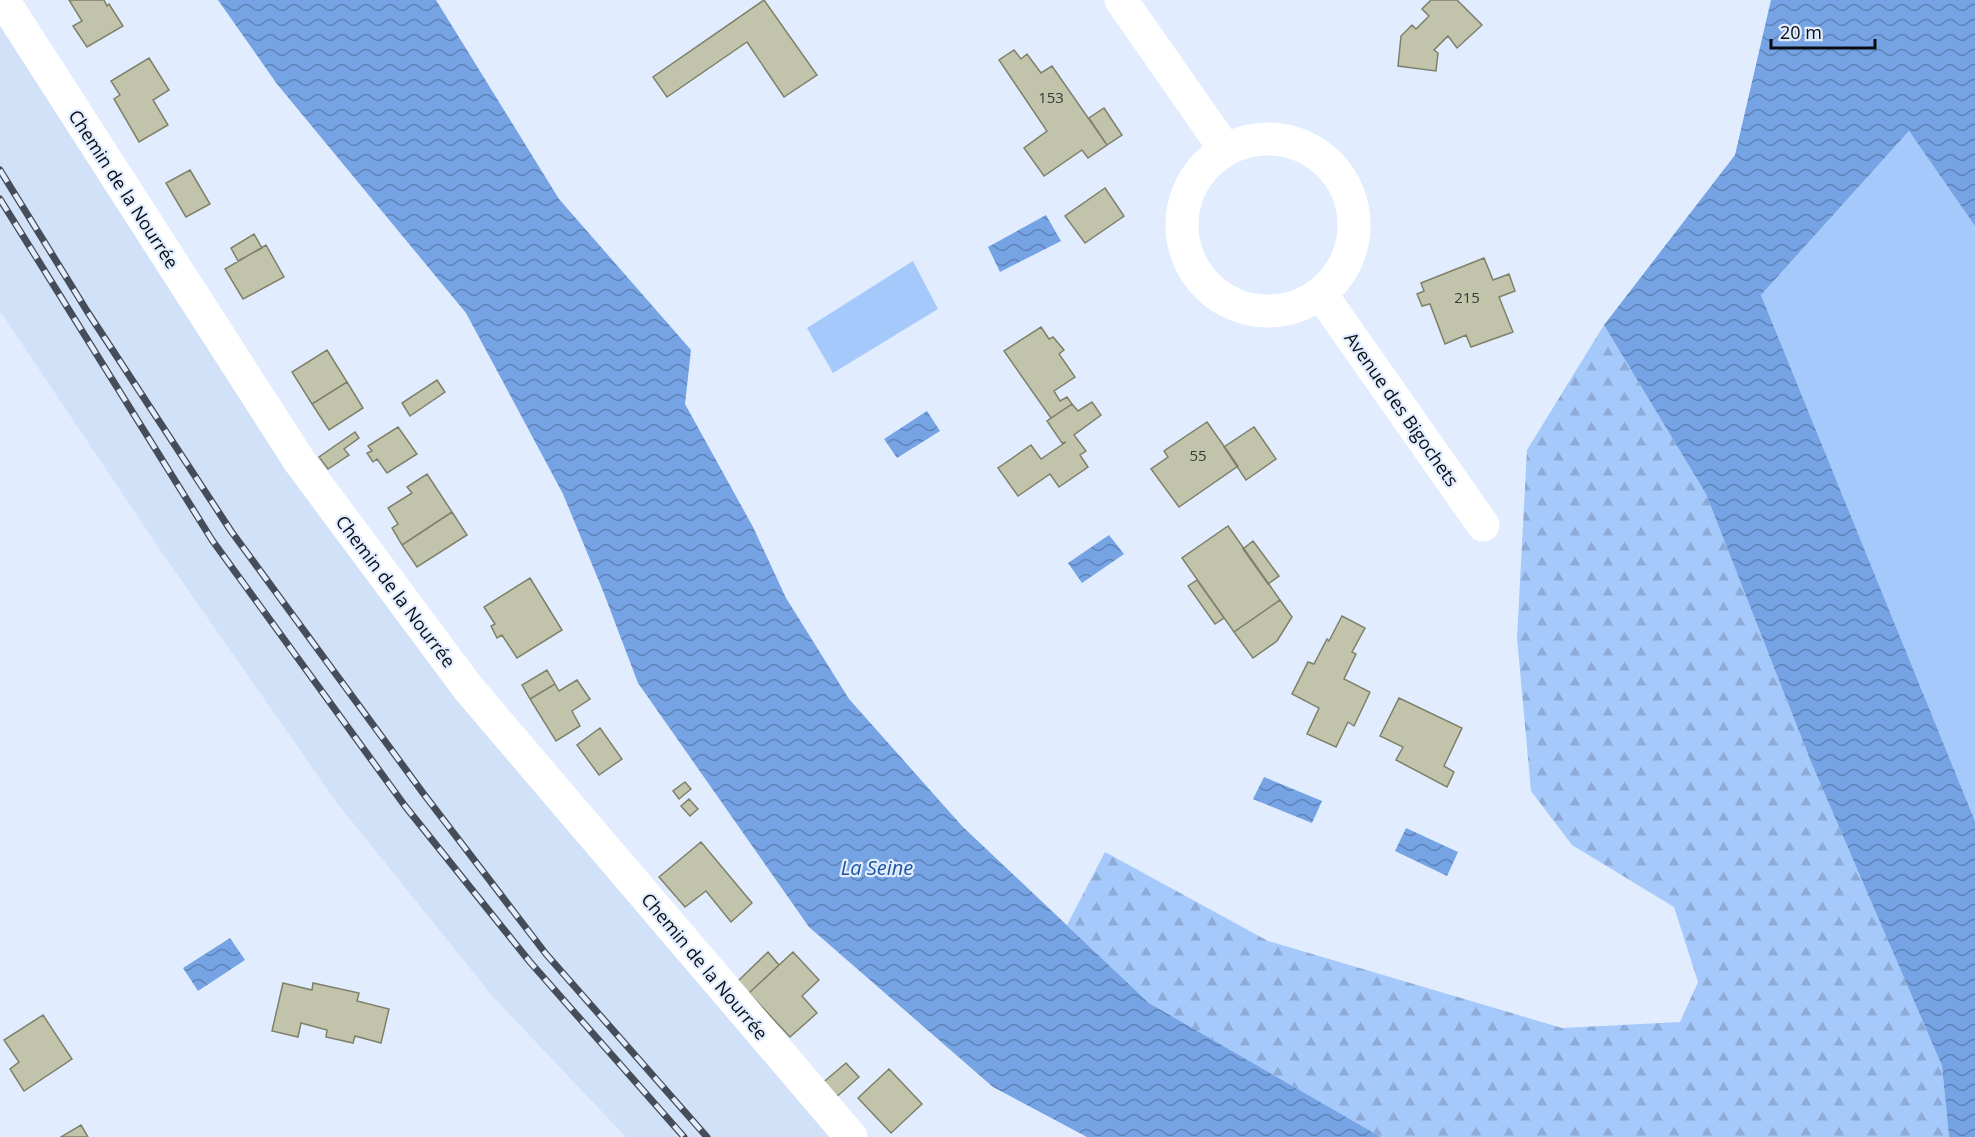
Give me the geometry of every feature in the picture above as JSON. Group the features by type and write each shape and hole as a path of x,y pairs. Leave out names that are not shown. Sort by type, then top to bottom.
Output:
{"street":[{"name":"Chemin de la Nourrée","path":"3,0 300,462 468,688 851,1137"},
{"path":"1121,0 1225,150"},
{"path":"1281,138 1309,147 1332,166 1348,190 1355,217 1353,246 1341,273 1322,294 1296,308 1268,312 1240,307 1215,293 1196,273 1184,247 1181,219 1188,191 1203,168 1225,150 1252,139 1281,138"},
{"name":"Avenue des Bigochets","path":"1322,294 1483,525"}],"shaded area":[{"path":"0,21 309,487 832,1137 626,1137 494,998 337,803 160,550 0,311"}],"green space":[{"path":"1909,131 1975,226 1975,821 1761,295"},
{"path":"913,261 938,309 833,373 807,328"},
{"path":"1604,325 1706,494 1811,762 1942,1066 1949,1137 1381,1137 1149,1003 1067,925 1105,852 1268,941 1562,1028 1680,1022 1698,982 1674,907 1572,845 1531,791 1517,638 1527,450"}],"water":[{"name":"La Seine","path":"218,0 436,0 559,199 691,350 685,404 753,527 786,598 849,699 962,826 1149,1003 1381,1137 1087,1137 993,1087 809,927 638,683 563,494 466,313 277,84"},
{"path":"1771,0 1975,0 1975,226 1909,131 1761,295 1975,821 1975,1137 1949,1137 1942,1066 1811,762 1706,494 1604,325 1735,155"},
{"path":"1046,215 1061,241 1000,272 988,247"},
{"path":"927,411 940,431 897,458 884,439"},
{"path":"1109,535 1124,554 1082,583 1068,563"},
{"path":"1264,777 1322,801 1312,823 1253,799"},
{"path":"1406,828 1458,852 1447,876 1395,851"},
{"path":"230,938 245,960 198,991 183,968"}],"building":[{"path":"69,0 104,0 123,26 87,47 73,26 82,21"},
{"path":"764,0 817,75 784,97 747,42 667,97 653,77"},
{"path":"1431,0 1457,0 1482,25 1457,48 1448,36 1434,50 1438,53 1436,71 1398,66 1401,36 1412,25 1416,29 1429,16 1422,9"},
{"path":"1014,50 1021,59 1027,54 1041,73 1052,66 1107,145 1088,158 1082,150 1044,176 1024,148 1047,131 999,60"},
{"path":"149,58 169,90 153,100 168,125 139,142 114,99 120,95 111,81"},
{"path":"1104,108 1122,135 1107,145 1089,118"},
{"path":"190,170 210,204 186,217 166,183"},
{"path":"1105,188 1124,216 1085,243 1065,216"},
{"path":"254,234 262,248 238,261 231,248"},
{"path":"266,245 284,277 243,299 225,269"},
{"path":"1484,258 1493,280 1509,274 1515,291 1499,297 1513,332 1471,347 1466,335 1445,344 1430,304 1422,306 1417,294 1424,291 1421,283"},
{"path":"1041,327 1049,339 1053,337 1064,350 1059,354 1075,377 1054,391 1060,401 1067,397 1072,404 1051,418 1004,351"},
{"path":"327,350 347,382 312,404 292,372"},
{"path":"437,380 445,392 410,416 402,403"},
{"path":"347,382 363,408 329,430 312,404"},
{"path":"1092,402 1101,415 1074,435 1086,451 1080,455 1088,467 1059,487 1050,474 1018,496 998,468 1031,445 1041,459 1066,442 1062,443 1047,421 1072,404 1078,411"},
{"path":"1207,422 1238,466 1179,507 1151,469 1168,457 1164,451"},
{"path":"398,427 417,454 387,473 377,459 373,462 367,453 372,451 368,446"},
{"path":"1254,427 1276,459 1246,480 1224,447"},
{"path":"355,432 359,438 344,449 349,455 328,469 319,457"},
{"path":"427,474 452,512 402,545 392,528 398,524 388,508 412,493 407,487"},
{"path":"452,512 467,535 417,567 402,545"},
{"path":"1228,526 1280,600 1234,632 1182,558"},
{"path":"1253,541 1279,576 1268,584 1243,549"},
{"path":"530,578 562,630 517,658 502,635 497,638 491,626 495,624 484,607"},
{"path":"1197,580 1224,618 1215,624 1188,586"},
{"path":"1280,600 1292,617 1277,641 1253,658 1234,632"},
{"path":"1342,616 1365,628 1352,652 1356,654 1344,679 1370,692 1354,726 1348,722 1336,747 1307,734 1319,708 1292,694 1308,662 1314,664"},
{"path":"547,670 555,684 530,699 522,685"},
{"path":"577,680 590,699 572,711 580,726 556,741 530,699 555,684 559,691"},
{"path":"1399,698 1462,728 1444,766 1454,772 1447,787 1396,760 1403,747 1380,736"},
{"path":"600,728 622,759 599,775 577,745"},
{"path":"685,782 691,789 679,799 673,791"},
{"path":"689,799 698,809 690,816 681,806"},
{"path":"701,842 752,903 731,922 706,891 685,907 659,877"},
{"path":"768,952 779,965 749,993 737,982"},
{"path":"793,952 819,980 802,996 817,1013 790,1037 749,993"},
{"path":"283,983 312,990 313,983 359,993 357,1001 389,1009 381,1043 355,1036 353,1043 326,1037 327,1030 301,1023 298,1037 272,1031"},
{"path":"43,1015 72,1059 24,1091 10,1069 19,1062 4,1040"},
{"path":"846,1063 859,1077 833,1100 820,1085"},
{"path":"889,1069 922,1104 891,1133 858,1098"},
{"path":"81,1125 88,1137 61,1137"}],"railway":[{"path":"0,170 87,311 231,531 423,793 546,954 707,1137"},
{"path":"0,199 212,540 405,806 530,962 684,1137"}]}
